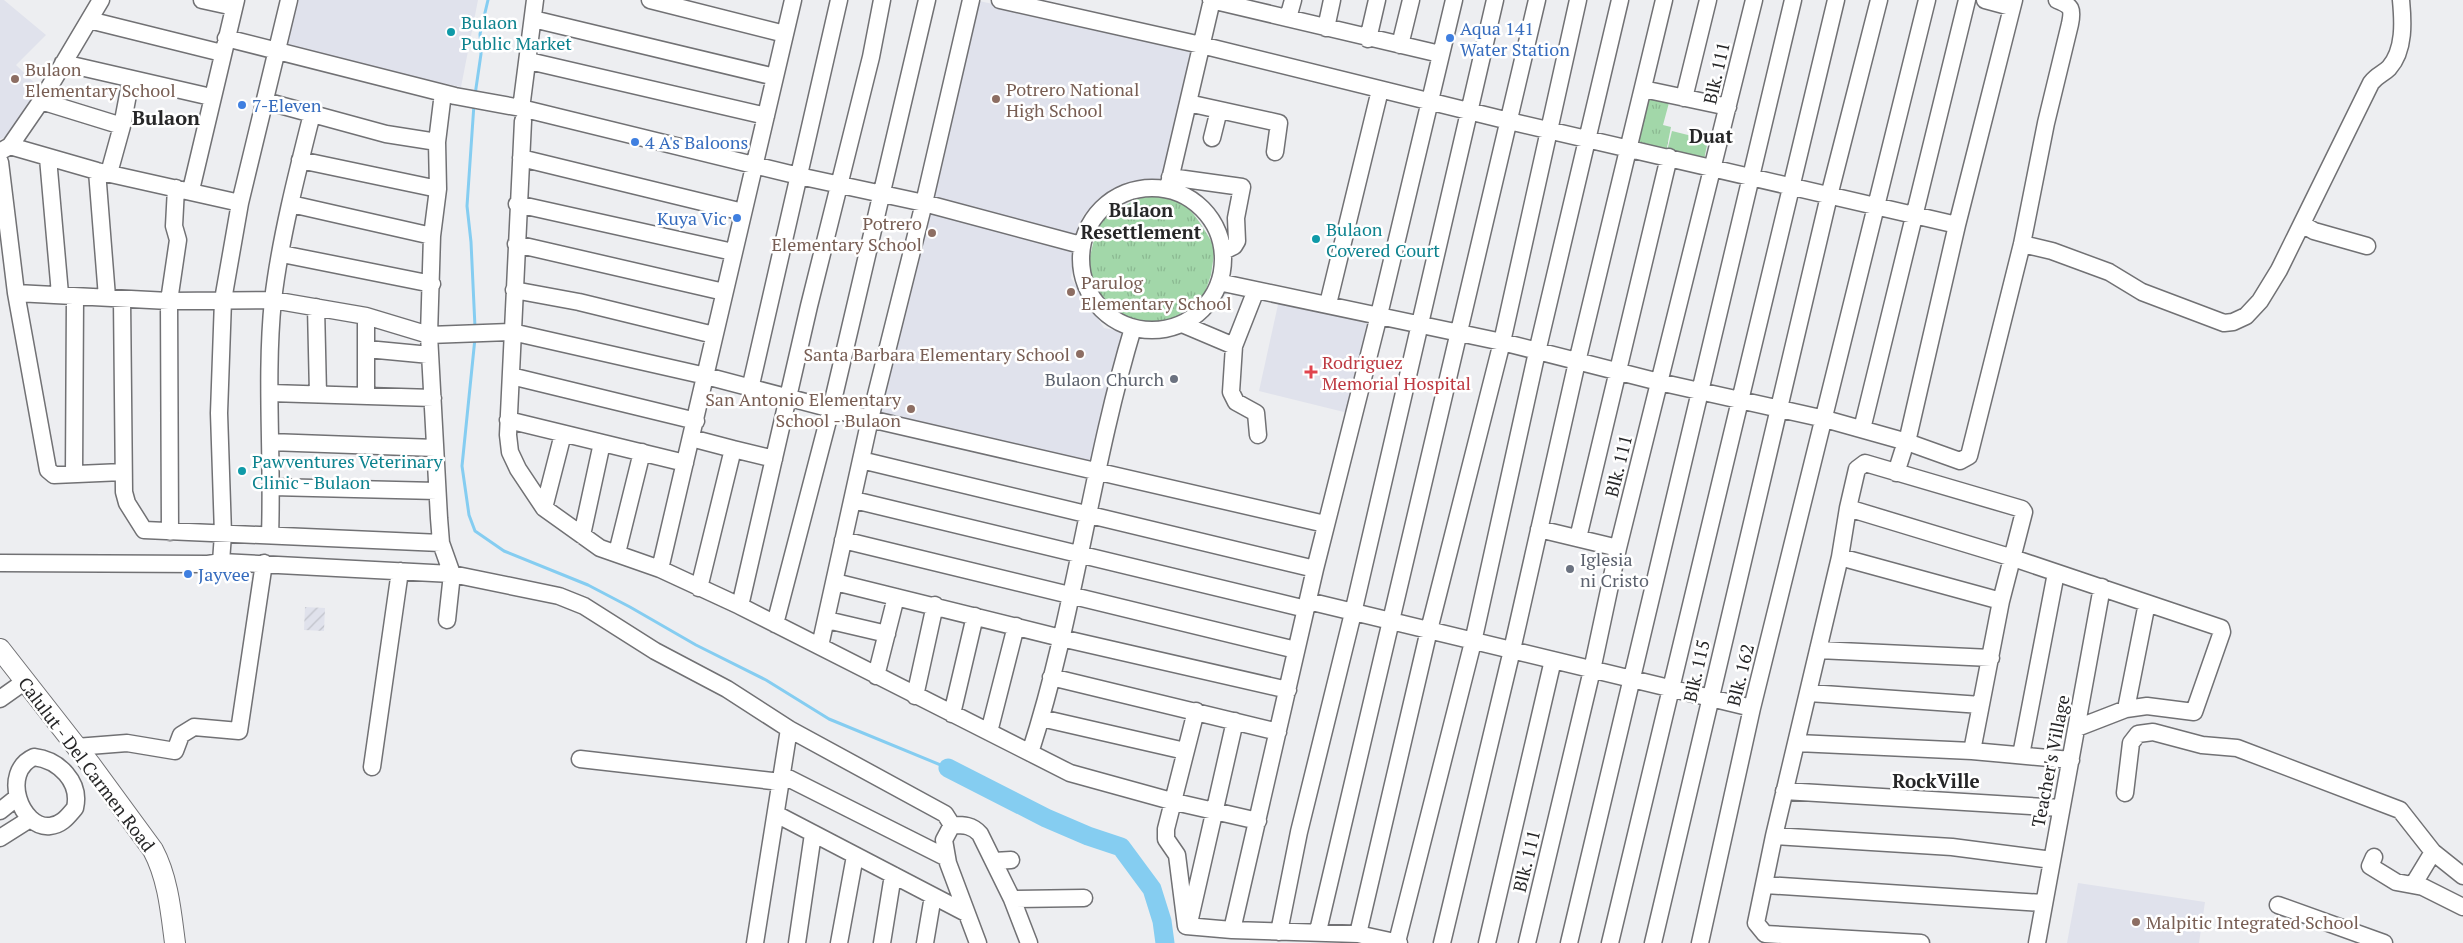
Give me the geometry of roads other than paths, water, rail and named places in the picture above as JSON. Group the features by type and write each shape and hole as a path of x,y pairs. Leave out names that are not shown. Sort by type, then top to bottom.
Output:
{"main road":[{"name":"Calulut - Del Carmen Road","path":"2,655 83,755 146,838 160,863 166,885 175,943"}],"street":[{"path":"101,0 41,101 5,149 240,202"},
{"path":"170,532 169,301 178,240 174,210 183,189 211,97 235,4 202,0"},
{"path":"221,562 223,534 219,413 224,300 240,202 289,0"},
{"path":"522,101 536,0"},
{"path":"650,0 785,34"},
{"path":"660,569 793,0"},
{"path":"750,389 840,0"},
{"path":"740,606 871,57 882,0"},
{"path":"775,624 831,409 927,0"},
{"path":"820,646 843,540 854,500 870,419 924,203 971,0"},
{"path":"1000,0 1201,45 1470,112 1957,225"},
{"path":"1169,183 1212,0 1253,5 1288,18 1326,28 1440,54"},
{"path":"1288,18 1292,0"},
{"path":"1326,28 1332,0"},
{"path":"1368,39 1377,0"},
{"path":"1400,45 1411,0"},
{"path":"1232,930 1314,569 1379,315 1454,0"},
{"path":"1279,932 1300,832 1353,613 1418,325 1495,0"},
{"path":"1318,931 1537,0"},
{"path":"1358,934 1429,630 1502,342 1578,0"},
{"path":"1196,712 1185,751 1175,802 1166,829 1166,839 1176,855 1184,924 1232,930 1318,931 1358,934 1398,943 1473,642 1537,352 1589,139 1620,0"},
{"path":"1442,943 1512,650 1577,362 1664,0"},
{"path":"1684,98 1708,0"},
{"name":"Blk. 111","path":"1526,943 1592,670 1618,548 1754,0"},
{"path":"1569,943 1793,0"},
{"path":"1610,943 1836,0"},
{"name":"Blk. 115","path":"1653,943 1829,196 1879,0"},
{"name":"Blk. 162","path":"1700,943 1752,708 1825,419 1875,205 1926,0"},
{"path":"1862,429 1967,0"},
{"path":"1896,473 1905,447 2012,3 1985,0"},
{"path":"1223,284 1379,315 1458,335 1502,342 1659,382 1825,419 1862,429 1905,447 1960,460 1969,456 2022,244 2046,122 2073,11 2067,4 2057,0"},
{"path":"2022,244 2052,251 2109,272 2142,292 2224,323 2241,319 2256,307 2279,270 2372,83 2377,75 2389,68 2392,63 2403,34 2401,0"},
{"path":"533,19 775,77"},
{"path":"89,20 224,46 277,51 449,95 521,108 798,176 924,203 1081,245"},
{"path":"529,61 766,116"},
{"path":"63,63 211,97"},
{"path":"131,79 122,126 103,172 114,298 124,492 128,503 144,530 441,543"},
{"path":"1643,89 1728,107"},
{"path":"1328,304 1380,90"},
{"path":"447,620 452,574 441,543 429,336 432,236 438,189 437,142 449,95"},
{"path":"41,101 122,126"},
{"path":"265,101 386,134 437,142"},
{"path":"1188,103 1278,123 1274,152"},
{"path":"1212,138 1219,110"},
{"path":"270,535 272,487 270,394 273,300 300,160 312,114"},
{"path":"522,121 508,420 510,452 521,475 544,508 600,548 660,569 740,606 1070,773 1175,802 1258,821"},
{"path":"1578,538 1669,157"},
{"path":"48,158 68,295 74,474"},
{"path":"521,158 743,212"},
{"path":"300,160 438,189"},
{"path":"0,162 16,293 48,470 54,475 123,472"},
{"path":"1169,183 1211,220 1224,251 1223,284 1210,305 1170,330 1148,331 1133,328 1115,320 1096,304 1082,277 1081,245 1093,217 1109,200 1134,188 1169,183 1242,187 1236,218 1237,241 1234,246 1224,251"},
{"path":"291,204 432,236"},
{"path":"517,204 733,252"},
{"path":"2302,224 2314,231 2367,246"},
{"path":"516,244 724,292"},
{"path":"282,254 432,284"},
{"path":"514,290 579,302 714,335"},
{"path":"1256,290 1234,346 1231,392 1236,402 1256,413 1258,435"},
{"path":"16,293 169,301 273,300 366,316 429,336 480,332 512,332 706,376 870,419 1325,524"},
{"path":"316,307 318,394"},
{"path":"366,316 366,396"},
{"path":"1182,324 1234,346"},
{"path":"1030,753 1041,718 1061,638 1097,472 1133,328"},
{"path":"367,349 430,355"},
{"path":"511,376 696,421"},
{"path":"270,394 433,398"},
{"path":"508,420 685,463"},
{"path":"544,508 563,434"},
{"path":"691,438 774,459"},
{"path":"270,442 435,448"},
{"path":"582,535 602,443"},
{"path":"699,588 733,449"},
{"path":"617,554 642,452"},
{"path":"861,460 1314,569"},
{"path":"1921,943 1765,934 1756,923 1784,791 1809,693 1840,557 1857,469 1865,463 2022,509 2024,516 2001,601 1972,751"},
{"path":"272,487 437,491"},
{"path":"854,500 1080,556 1307,605 1391,621 1752,708"},
{"path":"1848,508 2013,558 2219,626 2222,632 2196,710 2191,713 2147,706 2126,709 2077,728"},
{"path":"1539,529 1618,548"},
{"path":"843,540 1296,650"},
{"path":"1840,557 2001,601"},
{"path":"0,563 264,563 452,574 532,588 584,606 655,650 727,689 789,730 880,781 940,811 952,825"},
{"path":"65,772 83,755 127,742 175,751 181,734 194,727 239,731 264,563"},
{"path":"372,767 400,571"},
{"path":"2021,755 2056,573"},
{"path":"834,582 935,605 1061,638 1288,690"},
{"name":"Teacher's Village","path":"2037,943 2102,587"},
{"path":"876,676 896,597"},
{"path":"2126,709 2147,603"},
{"path":"915,696 935,605"},
{"path":"952,714 975,616"},
{"path":"827,620 887,634"},
{"path":"989,732 1016,626"},
{"path":"1818,650 1990,658"},
{"path":"1487,943 1553,660"},
{"path":"1051,677 1278,732"},
{"path":"0,699 24,682"},
{"path":"1809,693 1981,705"},
{"path":"1041,718 1185,751"},
{"path":"1188,926 1235,721"},
{"path":"755,943 789,730"},
{"path":"2125,793 2131,743 2138,734 2153,732 2202,745 2237,748 2400,810 2433,852 2463,876"},
{"path":"1797,743 1972,751 2071,760"},
{"path":"34,756 48,758 65,772 76,801 75,808 60,823 50,826 39,825 30,819 15,800 10,780 15,769 24,760 34,756"},
{"path":"580,759 782,779 947,858"},
{"path":"1784,791 2061,808"},
{"path":"0,812 15,800"},
{"path":"776,814 966,913"},
{"path":"1,836 30,819"},
{"path":"952,825 965,824 978,831 1003,860 1012,899 1029,943"},
{"path":"952,825 944,840 947,858 978,943"},
{"path":"797,943 813,834"},
{"path":"1774,836 1952,847 2052,860"},
{"path":"2413,884 2433,852"},
{"path":"839,943 854,856"},
{"path":"2374,856 2370,866 2375,870 2396,882 2423,887 2463,907"},
{"path":"882,943 893,875"},
{"path":"1764,885 2043,903"},
{"path":"925,943 933,896"},
{"path":"1012,899 1084,898"},
{"path":"2278,905 2384,943"}],"waterway":[{"path":"475,95 481,54 480,34 488,0"},
{"path":"474,104 467,206 471,242 475,327"},
{"path":"475,338 462,466 469,515 475,531 504,551 588,585 630,607 696,645 766,680 829,719 948,768"},
{"path":"948,768 1046,818 1088,836 1121,847 1152,889 1162,921 1165,943"}],"place":[{"name":"Bulaon Public Market","path":"451,32"},
{"name":"Aqua 141 Water Station","path":"1450,38"},
{"name":"Bulaon Elementary School","path":"15,79"},
{"name":"Potrero National High School","path":"996,99"},
{"name":"7-Eleven","path":"242,105"},
{"name":"4 A's Baloons","path":"635,142"},
{"name":"Kuya Vic","path":"737,218"},
{"name":"Potrero Elementary School","path":"932,233"},
{"name":"Bulaon Covered Court","path":"1316,239"},
{"name":"Parulog Elementary School","path":"1071,292"},
{"name":"Santa Barbara Elementary School","path":"1080,354"},
{"name":"Rodriguez Memorial Hospital","path":"1311,372"},
{"name":"Bulaon Church","path":"1174,379"},
{"name":"San Antonio Elementary School - Bulaon","path":"911,409"},
{"name":"Pawventures Veterinary Clinic - Bulaon","path":"242,471"},
{"name":"Iglesia ni Cristo","path":"1570,569"},
{"name":"Jayvee","path":"188,574"},
{"name":"Malpitic Integrated School","path":"2136,922"}],"district":[{"name":"Bulaon","path":"166,117"},
{"name":"Duat","path":"1711,135"},
{"name":"Bulaon Resettlement","path":"1141,220"},
{"name":"RockVille","path":"1936,780"}]}
